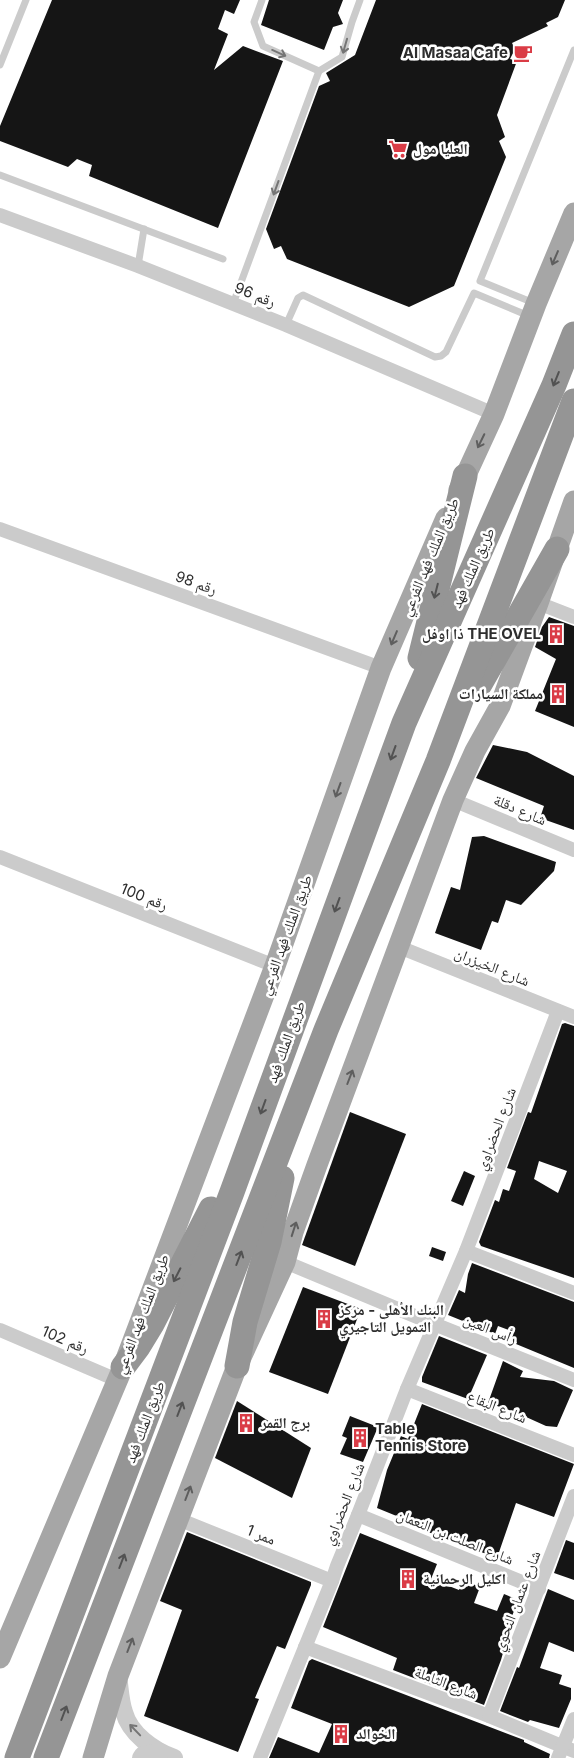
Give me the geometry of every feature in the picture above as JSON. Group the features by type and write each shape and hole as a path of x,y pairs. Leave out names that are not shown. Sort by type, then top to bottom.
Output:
{"highway":[{"name":"طريق الملك فهد","path":"16,1758 238,1175 404,723 554,385 574,334"},
{"name":"طريق الملك فهد","path":"46,1758 326,1030 438,760 574,401"},
{"path":"404,723 465,476"},
{"path":"438,760 557,549"},
{"path":"237,1366 245,1322 272,1229 294,1113"},
{"path":"120,1373 152,1324 225,1182 238,1175"}],"main road":[{"name":"طريق الملك فهد الفرعي","path":"0,1658 120,1373 275,966 382,668 465,476 494,414 574,213"},
{"path":"93,1758 118,1676 237,1366 285,1262 292,1232 316,1165 453,800 475,751 500,706 574,501"}],"street":[{"name":"رقم 96","path":"0,215 138,266 286,325 494,414"},
{"name":"رقم 98","path":"0,529 382,668"},
{"path":"538,603 574,617"},
{"name":"شارع دقلة","path":"453,800 574,850"},
{"name":"رقم 100","path":"0,857 275,966"},
{"name":"شارع الخيزران","path":"399,946 574,1017"},
{"name":"شارع الحضراوي","path":"260,1758 407,1389 466,1251 558,1011"},
{"path":"466,1251 574,1292"},
{"name":"رأس العين","path":"285,1262 574,1380"},
{"name":"رقم 102","path":"0,1330 120,1373"},
{"name":"شارع البقاع","path":"407,1389 574,1455"},
{"name":"شارع عثمان النحوي","path":"489,1716 540,1589 574,1496"},
{"name":"شارع الصلت بن النعمان","path":"358,1515 540,1589"},
{"name":"ممر 1","path":"178,1519 332,1581"},
{"name":"شارع الثاملة","path":"305,1647 489,1716 565,1752"},
{"path":"118,1676 123,1711 130,1728 167,1755"},
{"path":"565,1752 574,1719"},
{"path":"141,1758 143,1755 167,1755"}],"lane":[{"path":"0,66 26,0"},
{"path":"262,0 254,22 263,46 318,71"},
{"path":"233,304 318,71 342,56 360,0"},
{"path":"286,325 298,298 303,295 435,357 441,356 446,352 480,281 574,50"},
{"path":"0,175 222,259"},
{"path":"138,266 144,229"},
{"path":"480,281 534,311"},
{"path":"474,293 534,311"}],"building":[{"path":"52,0 240,0 234,14 225,10 218,29 228,34 214,70 243,46 283,61 218,228 89,176 92,165 77,159 68,167 0,141 0,126"},
{"path":"269,0 343,0 338,13 343,24 333,27 324,50 261,25"},
{"name":"العليا مول","path":"376,0 565,0 558,17 546,23 548,26 512,43 515,49 510,59 517,61 497,115 505,137 499,141 506,157 454,286 409,307 287,259 281,246 274,249 266,229 319,86 330,81 326,73 355,55"},
{"path":"549,617 574,626 574,727 535,711 556,659 535,647 542,627"},
{"path":"493,745 527,752 574,776 574,830 540,818 544,806 476,778"},
{"path":"484,836 556,862 554,871 521,905 506,900 498,923 492,921 481,950 435,933 451,887 460,890 472,837"},
{"path":"562,1024 574,1026 574,1278 481,1246 479,1242 495,1200 499,1202 503,1189 509,1191 516,1171 507,1168 528,1112 531,1113","holes":["539,1161 567,1171 558,1193 534,1179"]},
{"path":"350,1112 406,1134 355,1266 302,1245"},
{"path":"464,1171 475,1176 463,1206 451,1201"},
{"path":"432,1247 446,1252 443,1261 429,1256"},
{"path":"472,1263 574,1302 574,1368 516,1344 517,1342 511,1340 514,1332 498,1326 495,1334 448,1315 459,1290 465,1293"},
{"path":"303,1287 361,1309 328,1394 269,1372"},
{"path":"439,1336 487,1355 468,1399 422,1382 422,1377"},
{"path":"503,1361 523,1371 520,1377 554,1381 573,1390 557,1427 546,1426 515,1412 488,1403"},
{"name":"برج القمر","path":"237,1401 311,1448 292,1498 215,1458"},
{"path":"422,1404 574,1464 554,1517 516,1503 497,1558 420,1529 421,1526 377,1508 387,1470 401,1436 408,1439"},
{"name":"Table Tennis Store","path":"350,1416 378,1427 363,1462 340,1454 347,1438 342,1436"},
{"path":"187,1532 311,1582 285,1649 277,1646 255,1698 259,1699 238,1752 144,1716 182,1610 160,1601"},
{"path":"360,1533 437,1564 431,1579 459,1590 463,1580 480,1587 474,1603 497,1611 504,1594 518,1600 503,1641 506,1642 501,1660 484,1705 393,1670 397,1658 323,1627"},
{"path":"566,1540 574,1543 574,1580 554,1573"},
{"path":"548,1589 574,1600 574,1652 549,1642 540,1668 562,1675 559,1684 571,1688 571,1699 559,1728 530,1720 528,1722 500,1711 517,1667 519,1668"},
{"path":"312,1659 524,1740 524,1742 550,1754 549,1758 269,1758 278,1737 319,1753 332,1724 291,1708 309,1661"}],"place":[{"name":"Al Masaa Cafe","path":"523,53"},
{"name":"العليا مول","path":"398,149"},
{"name":"ذا اوفل THE OVEL","path":"556,634"},
{"name":"مملكة السيارات","path":"558,694"},
{"name":"البنك الأهلي - مركز التمويل التاجيري","path":"324,1319"},
{"name":"برج القمر","path":"246,1423"},
{"name":"Table Tennis Store","path":"360,1438"},
{"name":"اكليل الرحمانية","path":"408,1579"},
{"name":"الخوالد","path":"341,1734"}]}
